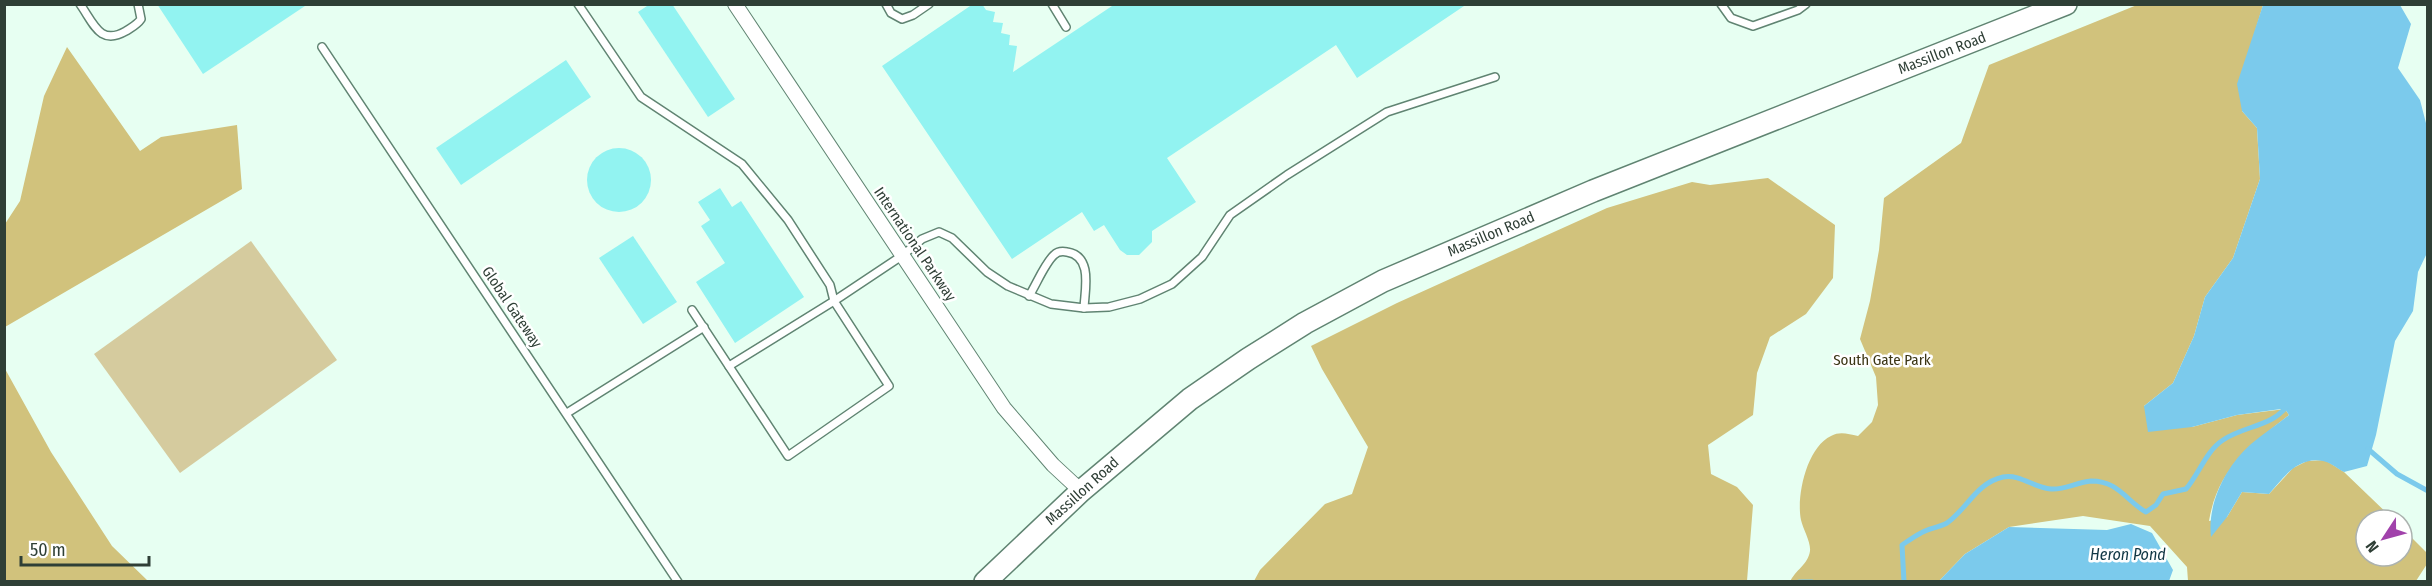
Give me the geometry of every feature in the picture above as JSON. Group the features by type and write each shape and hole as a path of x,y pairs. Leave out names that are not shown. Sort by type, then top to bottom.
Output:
{"main road":[{"name":"Massillon Road","path":"985,582 1081,491 1162,421 1238,365 1305,323 1383,281 1593,191 2066,4"}],"street":[{"name":"International Parkway","path":"735,4 1004,408 1053,465 1081,491"}],"lane":[{"path":"80,4 100,33 106,37 116,37 137,24 141,19 138,4"},
{"path":"578,4 641,97 742,164 788,220 830,285 834,301 889,386 788,456 692,310"},
{"path":"886,4 891,13 902,20 929,4"},
{"path":"1052,4 1066,27"},
{"path":"1720,4 1731,18 1753,26 1798,10 1806,4"},
{"name":"Global Gateway","path":"322,46 678,582"},
{"path":"729,366 834,301 903,255 922,239 939,232 952,238 987,272 1029,296 1051,304 1084,308 1109,307 1140,299 1172,284 1202,257 1230,215 1287,175 1387,112 1495,78"},
{"path":"1029,296 1054,255 1063,251 1074,253 1083,262 1086,274 1084,308"},
{"path":"567,413 704,327"}],"shaded area":[{"path":"251,241 337,360 180,473 94,354"}],"green space":[{"name":"South Gate Park","path":"2137,5 2263,5 2253,38 2242,111 2257,128 2260,179 2233,258 2205,297 2194,336 2173,383 2144,406 2192,427 2237,415 2285,409 2289,415 2249,448 2228,472 2213,502 2209,521 2227,517 2242,492 2269,494 2293,468 2307,461 2325,460 2344,472 2382,508 2354,508 2354,568 2414,568 2414,540 2427,553 2427,564 2416,581 2188,581 2187,567 2150,526 2083,516 2009,527 1965,554 1939,581 1790,582 1807,560 1810,551 1801,520 1800,498 1805,473 1815,450 1834,434 1858,436 1872,422 1878,405 1876,377 1860,339 1870,301 1879,250 1884,198 1961,143 1989,65"},
{"path":"67,47 140,151 161,137 237,125 242,189 5,327 5,224 20,201 44,96"},
{"path":"1768,178 1835,225 1833,278 1806,314 1770,337 1757,373 1753,415 1708,445 1711,474 1737,487 1753,505 1747,581 1254,581 1260,570 1325,504 1352,494 1368,447 1311,346 1397,303 1607,208 1692,182 1710,185"},
{"path":"4,367 51,452 112,546 148,581 5,581"}],"water":[{"path":"2263,5 2400,5 2411,24 2398,68 2420,100 2427,127 2427,253 2418,272 2413,311 2395,341 2376,435 2367,466 2344,472 2323,461 2314,460 2299,465 2286,475 2269,494 2242,492 2227,517 2211,537 2215,498 2226,474 2251,444 2289,415 2285,409 2281,409 2237,415 2192,427 2148,432 2144,406 2173,383 2194,336 2205,297 2233,258 2260,179 2257,128 2242,111 2237,84"},
{"name":"Heron Pond","path":"2131,524 2152,533 2173,570 2169,581 1939,581 1965,554 2009,527 2107,530"}],"building":[{"path":"157,4 308,4 203,74"},
{"path":"650,4 672,4 735,99 708,117 638,12"},
{"path":"973,4 982,4 986,10 995,12 993,22 1003,23 1001,33 1010,35 1009,45 1017,46 1013,72 1115,4 1467,4 1357,78 1336,45 1167,158 1196,202 1152,231 1152,242 1139,255 1127,255 1120,250 1104,225 1094,231 1082,212 1012,259 882,66"},
{"path":"566,60 591,97 461,185 436,148"},
{"path":"619,148 631,150 642,157 649,168 651,180 649,192 642,203 631,210 619,212 607,210 596,203 589,192 587,180 589,168 596,157 607,150"},
{"path":"720,188 732,207 741,201 804,297 735,343 696,282 725,263 701,226 710,220 698,202"},
{"path":"633,236 677,302 643,324 599,258"}],"waterway":[{"path":"1904,582 1902,545 1924,531 1947,523 1979,490 1994,480 2016,477 2051,489 2091,481 2101,482 2109,484 2146,512 2156,505 2163,494 2186,489 2207,456 2223,440 2275,417 2289,403"},
{"path":"2368,449 2397,474 2428,491"},
{"path":"1799,582 1812,582"}]}
